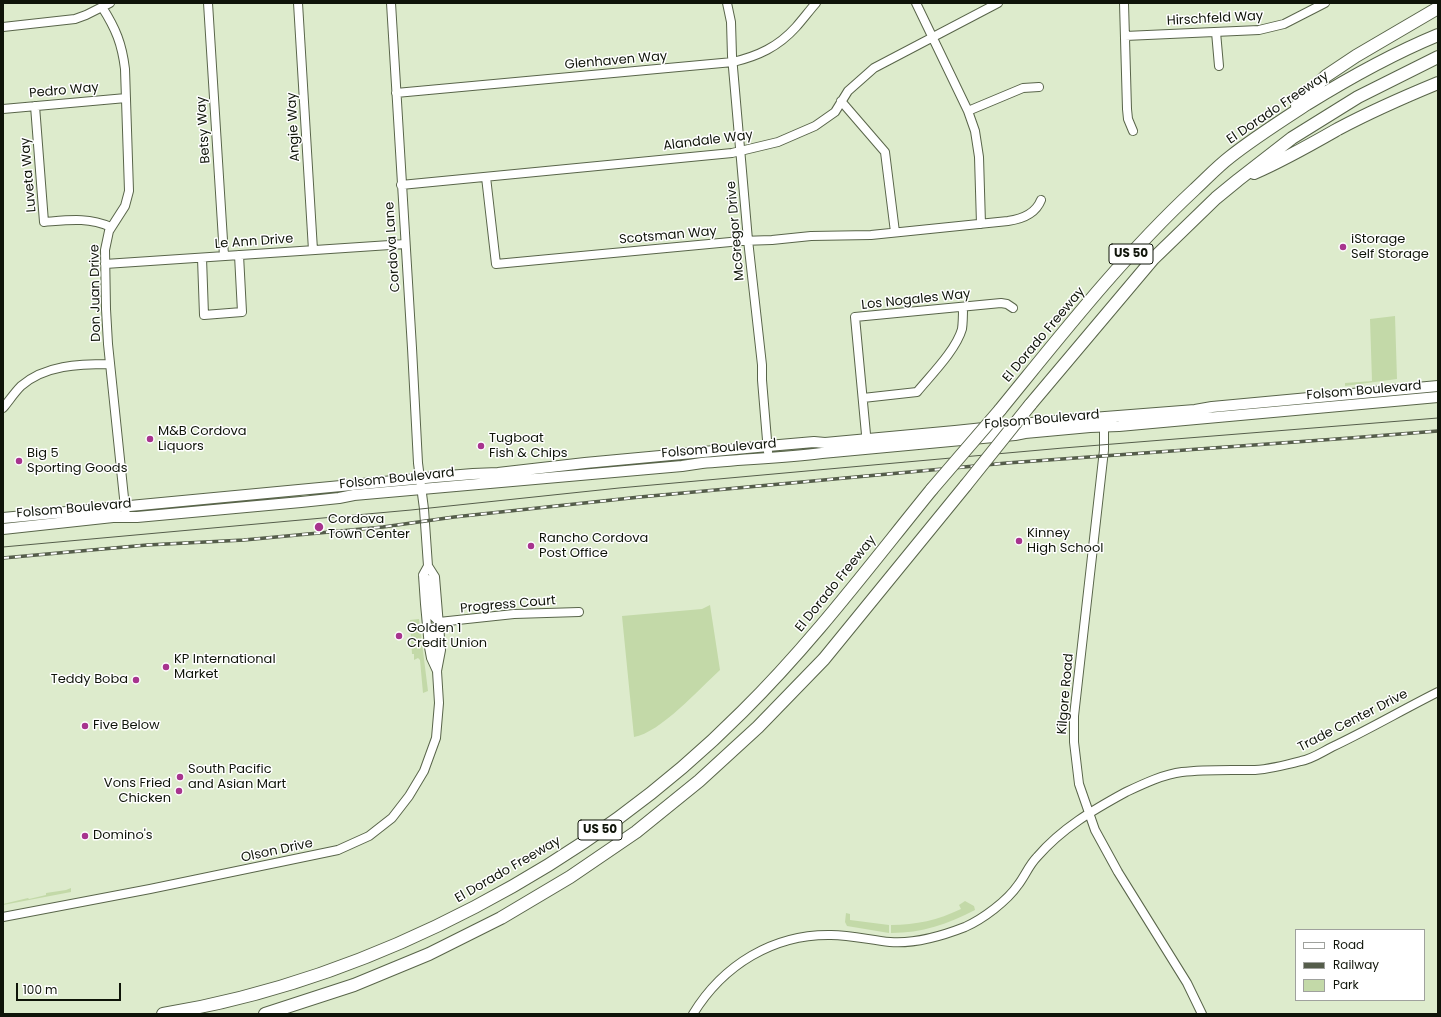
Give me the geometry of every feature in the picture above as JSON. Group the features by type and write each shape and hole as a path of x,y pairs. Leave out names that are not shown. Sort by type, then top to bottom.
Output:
{"highway":[{"path":"1283,119 1326,76 1438,8"},
{"path":"1411,24 1438,14"},
{"name":"El Dorado Freeway","path":"163,1014 203,1007 278,987 352,962 424,932 493,897 560,858 630,809 684,766 742,713 795,657 932,489 1000,410 1114,272 1173,210 1229,158 1283,119 1350,78 1418,43 1438,35"},
{"name":"US 50","path":"265,1014 354,985 428,954 501,918 570,877 636,832 705,776 758,727 824,659 1030,405 1153,259 1216,198 1292,138 1352,101 1438,57"},
{"path":"1238,180 1280,162 1345,125 1398,99 1438,83"}],"main road":[{"name":"Folsom Boulevard","path":"1104,422 1195,410 1212,406 1323,399 1334,400 1338,395 1438,386"},
{"name":"Folsom Boulevard","path":"3,518 125,511 204,511 339,498 354,495 824,453 866,444 955,431 1041,422 1104,422 1296,410 1438,397"},
{"path":"1296,410 1305,403 1323,399"},
{"name":"Folsom Boulevard","path":"3,529 125,511 280,491 498,473 585,463 814,442 866,444"},
{"path":"547,478 555,472 581,469 585,463"},
{"path":"204,511 208,505 269,499 280,491"}],"street":[{"path":"3,28 69,20 86,15 110,3"},
{"name":"Betsy Way","path":"208,3 224,256"},
{"name":"Angie Way","path":"298,3 313,250"},
{"name":"Cordova Lane","path":"391,3 412,348 415,422 421,489"},
{"name":"McGregor Drive","path":"727,3 731,22 748,240 762,365 768,457"},
{"name":"Glenhaven Way","path":"396,94 733,62 757,55 777,45 795,28 816,3"},
{"path":"916,3 968,111 975,132 979,157 981,224"},
{"name":"Alandale Way","path":"401,185 741,151 778,142 810,129 835,112 848,91 874,68 998,3"},
{"path":"1124,3 1127,109 1128,118 1133,131"},
{"name":"Hirschfeld Way","path":"1125,36 1259,30 1274,27 1293,20 1326,3"},
{"name":"Don Juan Drive","path":"102,7 112,23 121,43 125,69 129,191 124,206 111,227 106,240 105,264 106,309 110,364 125,511"},
{"path":"1216,32 1219,66"},
{"path":"968,111 1023,88 1039,86"},
{"name":"Pedro Way","path":"3,109 126,98"},
{"path":"841,101 885,152 895,232"},
{"name":"Luveta Way","path":"35,106 44,222 86,219 97,221 111,227"},
{"name":"Scotsman Way","path":"486,176 496,264 748,240 811,236 853,236 1008,221 1022,217 1036,209 1041,200"},
{"name":"Le Ann Drive","path":"105,264 405,244"},
{"path":"202,258 204,315 219,314 242,312 239,255"},
{"name":"Los Nogales Way","path":"866,444 856,318 1001,303 1007,304 1013,308"},
{"path":"863,398 917,392 953,347 958,338 963,319 963,307"},
{"path":"3,408 22,385 35,376 46,371 75,365 110,364"},
{"name":"Kilgore Road","path":"1104,422 1104,450 1074,730 1075,757 1080,784 1088,813 1095,830 1118,872 1187,983 1202,1014"},
{"name":"Olson Drive","path":"3,917 150,889 338,850 369,836 392,818 409,796 424,772 436,738 439,703 437,671 441,650 435,577 428,566 421,489"},
{"path":"428,566 423,575 430,582 432,612 433,616 439,622 434,630 434,652 431,658"},
{"name":"Olson Drive","path":"423,575 428,640 431,658 437,671"},
{"name":"Progress Court","path":"439,622 514,614 579,612"},
{"name":"Trade Center Drive","path":"693,1014 707,994 722,978 750,956 769,947 806,936 818,935 848,936 893,942 942,936 968,925 983,917 1002,902 1017,887 1036,858 1063,831 1088,813 1142,785 1180,772 1257,770 1304,761 1438,692"}],"green space":[{"path":"1395,316 1397,379 1345,386 1345,383 1372,381 1370,319"},
{"path":"710,605 720,670 667,719 644,734 634,737 622,616 702,609"},
{"path":"419,619 428,691 423,693 420,660 418,658 414,660 414,654 412,654 410,620"},
{"path":"71,888 71,892 3,905 46,895 46,893"},
{"path":"965,901 974,906 975,910 955,920 934,927 902,933 891,933 891,925 918,923 944,916 961,909 959,905"},
{"path":"846,913 850,914 850,920 889,925 889,933 847,926 845,922"}],"tram line":[{"path":"3,547 411,510 619,488 884,464 1438,418"}],"railway":[{"path":"3,558 147,545 244,540 383,527 454,517 640,497 1007,463 1438,431"}],"place":[{"name":"iStorage Self Storage","path":"1343,247"},
{"name":"M&B Cordova Liquors","path":"150,439"},
{"name":"Tugboat Fish & Chips","path":"481,446"},
{"name":"Big 5 Sporting Goods","path":"19,461"},
{"name":"Cordova Town Center","path":"319,527"},
{"name":"Kinney High School","path":"1019,541"},
{"name":"Rancho Cordova Post Office","path":"531,546"},
{"name":"Golden 1 Credit Union","path":"399,636"},
{"name":"KP International Market","path":"166,667"},
{"name":"Teddy Boba","path":"136,680"},
{"name":"Five Below","path":"85,726"},
{"name":"South Pacific and Asian Mart","path":"180,777"},
{"name":"Vons Fried Chicken","path":"179,791"},
{"name":"Domino's","path":"85,836"}]}
